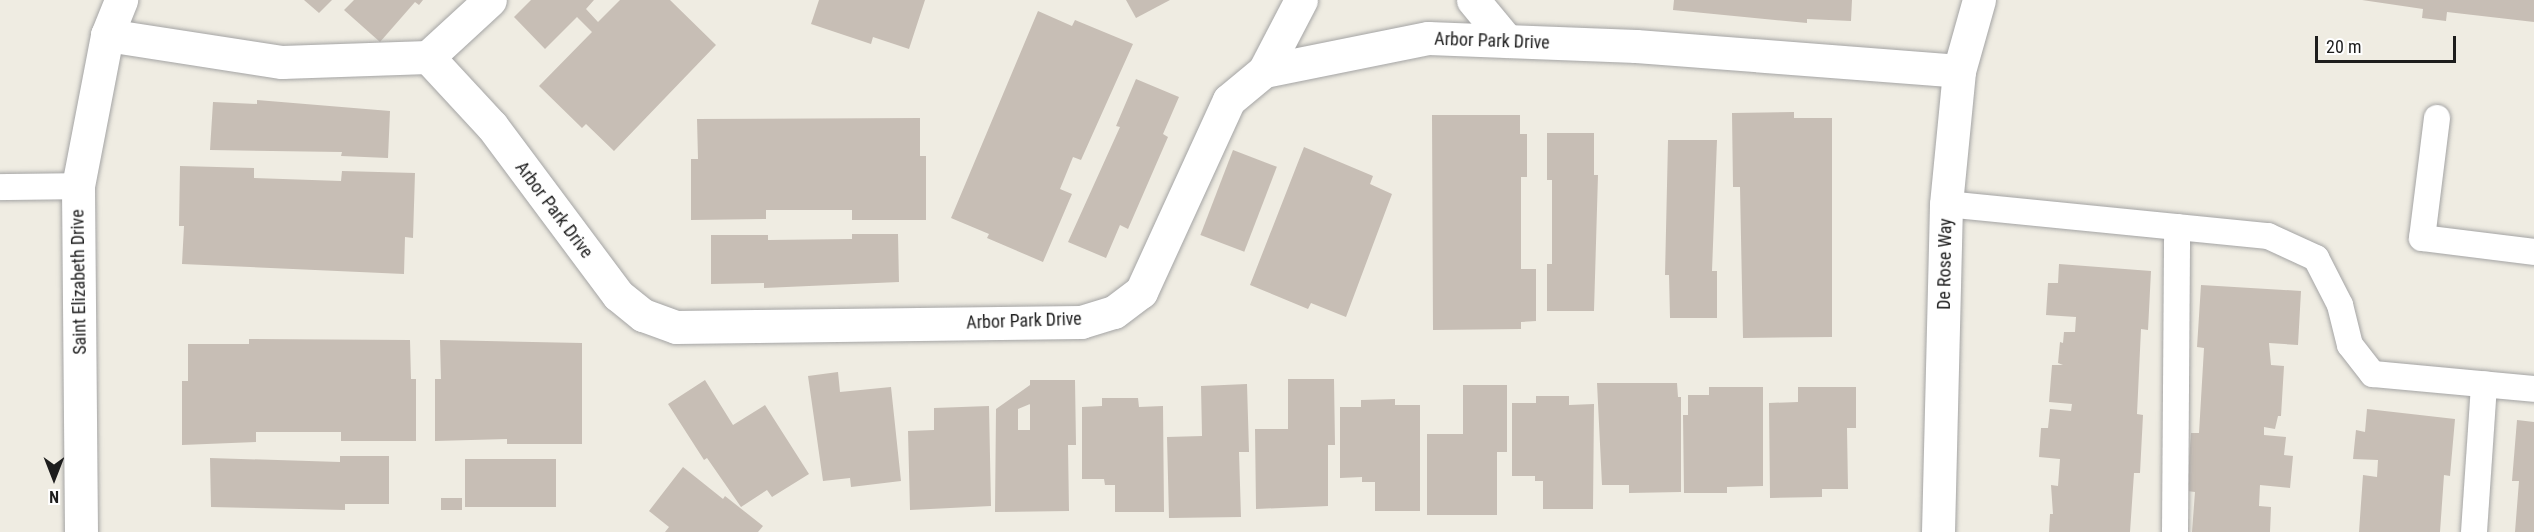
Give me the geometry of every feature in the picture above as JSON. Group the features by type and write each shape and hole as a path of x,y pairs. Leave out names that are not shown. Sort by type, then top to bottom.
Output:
{"street":[{"name":"Saint Elizabeth Drive","path":"81,532 78,186 107,35 121,0"},
{"path":"107,35 282,62 428,57 490,0"},
{"path":"1264,71 1301,0"},
{"path":"1473,0 1507,41"},
{"name":"De Rose Way","path":"1938,532 1946,204 1959,71 1979,0"},
{"name":"Arbor Park Drive","path":"428,57 492,126 618,295 643,315 676,327 1081,322 1114,312 1141,292 1229,100 1264,71 1428,38 1636,46 1959,71"}],"lane":[{"path":"2437,118 2422,238 2534,252"},
{"path":"0,187 78,186"},
{"path":"1946,204 2268,236 2316,258 2340,305 2350,345 2373,374 2534,388"},
{"path":"2175,532 2177,227"},
{"path":"2474,532 2484,384"}],"building":[{"path":"304,0 332,0 319,13"},
{"path":"354,0 423,0 419,5 415,2 380,42 344,10"},
{"path":"531,0 594,0 586,9 598,22 620,0 670,0 716,45 614,151 586,124 582,128 539,86 592,32 577,17 545,49 514,17"},
{"path":"819,0 925,0 909,49 873,37 871,44 811,24"},
{"path":"1126,0 1170,0 1136,18"},
{"path":"1674,0 1852,0 1851,21 1807,19 1807,23 1673,10"},
{"path":"2362,0 2534,0 2534,22 2447,12 2446,21 2422,18 2423,9"},
{"path":"1038,11 1072,26 1075,20 1133,44 1081,160 1073,157 1060,189 1072,194 1043,262 987,238 989,234 951,218"},
{"path":"1136,79 1179,97 1163,134 1168,137 1128,229 1120,225 1106,258 1068,242 1120,127 1116,126"},
{"path":"257,100 390,111 388,158 341,156 342,152 210,150 213,102 257,104"},
{"path":"1794,112 1794,118 1832,118 1832,337 1743,338 1740,187 1733,187 1732,113"},
{"path":"1432,115 1520,115 1520,134 1527,134 1527,177 1521,177 1521,269 1536,269 1536,321 1521,322 1521,329 1433,330"},
{"path":"920,118 920,156 926,156 926,220 852,220 852,210 766,210 766,219 691,220 691,159 698,159 697,119"},
{"path":"1547,133 1594,133 1594,175 1598,175 1594,311 1547,311 1547,264 1552,264 1552,180 1547,180"},
{"path":"1668,140 1717,140 1712,271 1717,271 1717,318 1670,318 1669,275 1665,275"},
{"path":"1304,147 1373,176 1370,184 1392,194 1346,317 1311,303 1308,309 1250,285"},
{"path":"1233,150 1277,167 1244,252 1200,235"},
{"path":"180,166 254,168 254,178 341,181 342,171 415,173 413,238 405,237 404,274 182,264 184,226 179,226"},
{"path":"852,234 898,234 899,282 764,288 764,283 711,284 711,235 768,235 768,240 852,239"},
{"path":"2059,264 2151,271 2148,330 2141,329 2137,414 2143,415 2140,473 2134,473 2130,532 2049,532 2050,514 2053,514 2051,485 2058,486 2060,459 2039,457 2041,428 2048,428 2050,409 2071,411 2072,404 2049,402 2052,365 2063,365 2058,363 2060,342 2063,343 2064,332 2075,332 2076,317 2046,315 2048,283 2058,283"},
{"path":"2201,285 2301,291 2298,345 2269,343 2271,365 2284,366 2281,416 2278,416 2275,429 2264,427 2264,435 2286,437 2284,455 2293,456 2290,488 2260,485 2259,506 2271,507 2270,532 2192,532 2195,492 2187,491 2191,433 2199,433 2204,348 2197,347"},
{"path":"249,339 410,340 411,379 416,379 416,441 341,441 341,432 256,432 256,442 182,445 182,381 188,381 188,344 249,344"},
{"path":"440,340 582,343 582,444 507,444 507,439 435,441 435,379 441,379"},
{"path":"838,372 840,392 891,387 901,481 851,487 850,478 823,481 808,376"},
{"path":"1288,379 1334,379 1335,445 1328,445 1328,506 1256,509 1255,429 1288,429"},
{"path":"705,380 733,425 765,405 809,474 772,497 767,490 741,507 707,458 704,460 668,404"},
{"path":"1030,380 1075,380 1076,445 1068,445 1069,511 995,512 996,409 1030,385","holes":["1030,404 1030,430 1018,430 1018,409"]},
{"path":"1597,383 1677,383 1678,397 1681,397 1681,492 1629,493 1629,485 1602,485"},
{"path":"1247,384 1249,452 1239,452 1241,517 1169,518 1167,437 1202,436 1201,386"},
{"path":"1463,385 1507,385 1507,452 1497,452 1497,515 1427,515 1427,434 1463,434"},
{"path":"1709,387 1763,387 1763,486 1727,487 1727,493 1684,493 1683,415 1688,415 1688,395 1709,395"},
{"path":"1798,387 1856,387 1856,428 1847,428 1848,489 1822,489 1822,497 1770,498 1769,403 1798,402"},
{"path":"1536,396 1569,396 1569,405 1594,404 1593,509 1543,509 1543,481 1535,481 1535,476 1512,476 1512,403 1536,403"},
{"path":"1102,398 1138,398 1139,407 1163,406 1164,512 1115,512 1115,485 1105,485 1104,479 1082,479 1082,407 1102,406"},
{"path":"1395,399 1395,405 1420,405 1420,511 1375,511 1375,482 1362,482 1362,477 1340,478 1340,407 1361,407 1361,400"},
{"path":"989,406 991,506 910,510 908,431 934,430 934,408"},
{"path":"2367,409 2455,419 2450,476 2444,475 2440,532 2359,532 2363,475 2377,477 2378,460 2353,459 2356,430 2365,432"},
{"path":"2517,420 2534,422 2534,532 2515,532 2519,481 2512,481"},
{"path":"340,456 389,456 389,504 345,504 345,510 211,507 210,458 340,462"},
{"path":"465,459 556,459 556,507 465,507"},
{"path":"683,467 723,499 725,496 763,526 758,532 665,532 669,527 649,511"},
{"path":"441,498 462,498 462,510 441,510"}]}
